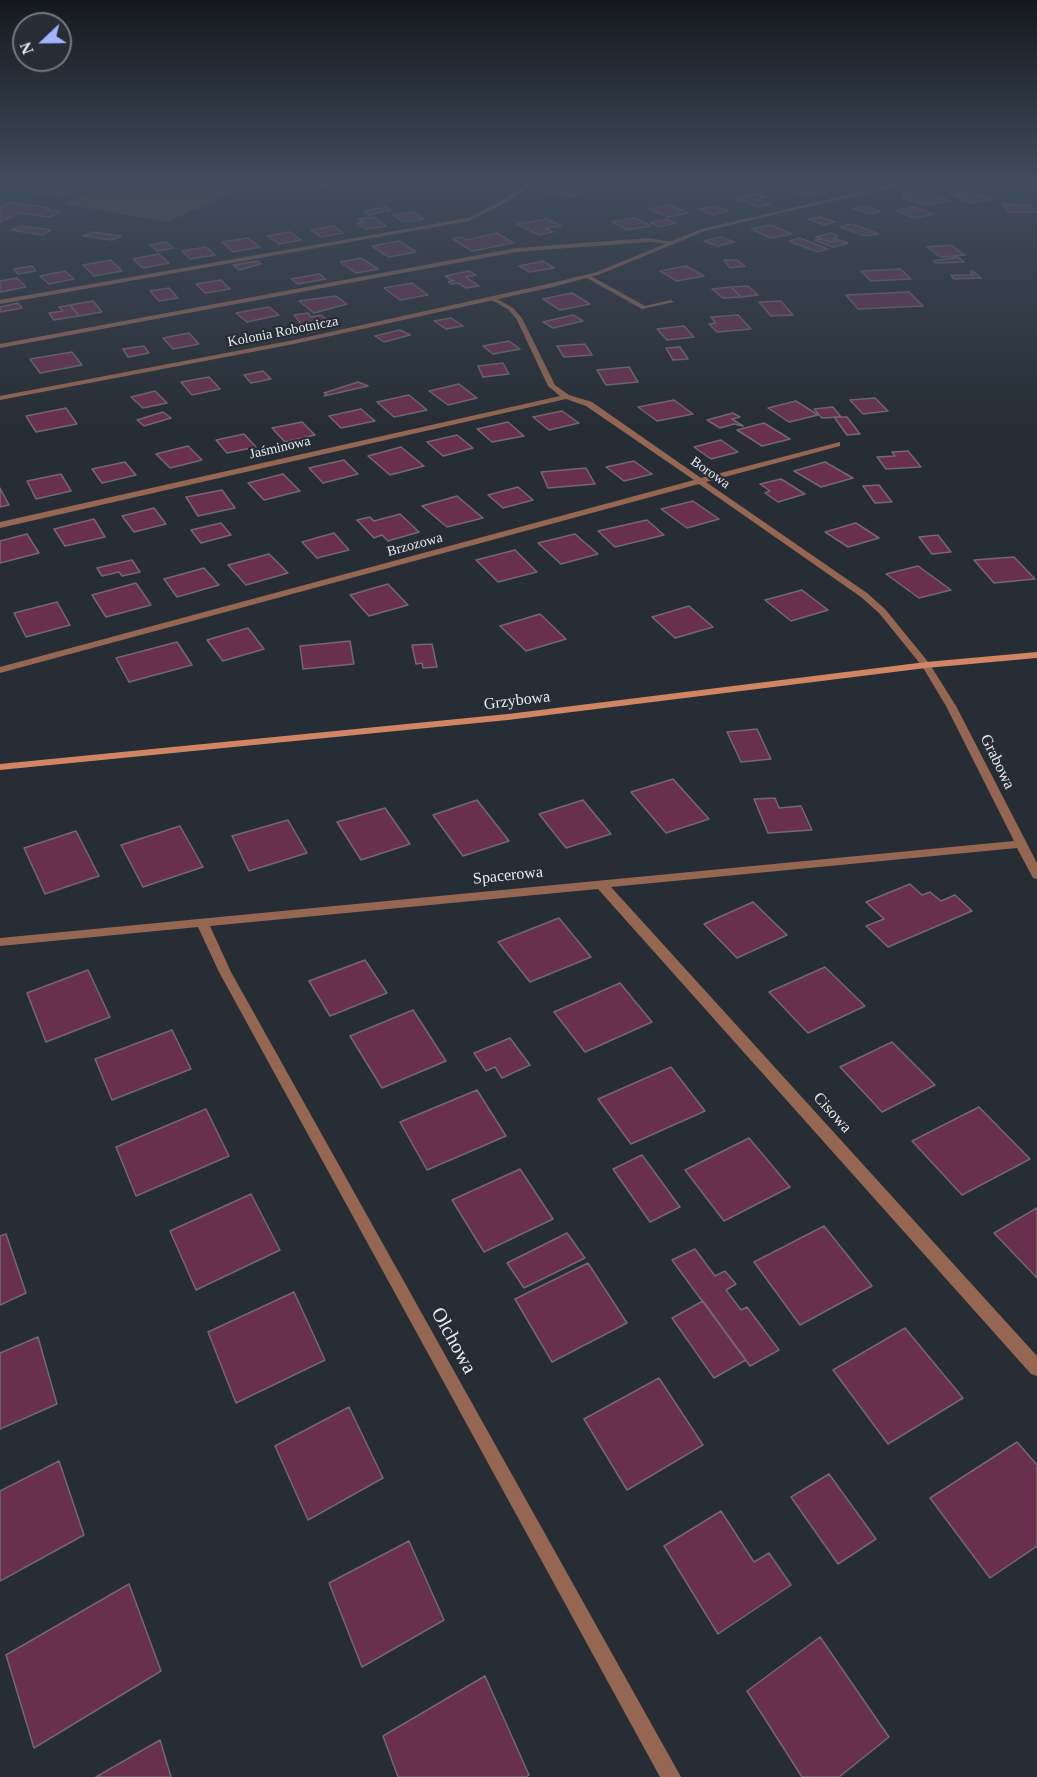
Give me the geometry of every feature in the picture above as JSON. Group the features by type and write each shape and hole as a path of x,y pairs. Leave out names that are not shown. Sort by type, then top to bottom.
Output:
{"main road":[{"name":"Grzybowa","path":"0,767 508,717 926,665 1037,655"}],"street":[{"path":"0,302 204,266"},
{"name":"Kolonia Robotnicza","path":"0,346 430,266"},
{"name":"Kolonia Robotnicza","path":"0,398 294,342 587,276 611,266"},
{"path":"587,276 644,308 671,302"},
{"path":"492,298 511,309 520,319 552,386 566,398"},
{"name":"Borowa","path":"566,398 589,404 864,595 882,611 926,665"},
{"name":"Jaśminowa","path":"0,525 566,398"},
{"name":"Brzozowa","path":"0,670 700,483 837,444"},
{"name":"Grabowa","path":"926,665 951,706 1037,875"},
{"name":"Spacerowa","path":"0,942 1020,844"},
{"name":"Cisowa","path":"600,883 1037,1368"},
{"name":"Olchowa","path":"202,923 230,982 671,1777"}],"building":[{"path":"32,266 36,271 18,274 14,269"},
{"path":"84,266 117,266 122,271 94,276"},
{"path":"234,266 254,266 239,270"},
{"path":"346,266 373,266 378,269 356,273"},
{"path":"519,266 551,266 554,268 530,272"},
{"path":"686,266 704,276 677,281 660,271"},
{"path":"900,269 911,279 871,281 861,271"},
{"path":"65,271 74,279 49,284 40,276"},
{"path":"469,271 476,275 466,277 479,286 466,288 458,283 451,284 448,282 453,281 445,276"},
{"path":"970,271 981,278 954,279 951,275 973,275"},
{"path":"319,274 326,279 298,284 291,279"},
{"path":"17,278 26,287 0,292 0,281"},
{"path":"221,280 230,289 205,293 196,284"},
{"path":"412,283 428,295 400,300 384,288"},
{"path":"748,286 758,295 741,297 731,287"},
{"path":"731,287 741,297 723,298 712,289"},
{"path":"169,288 178,298 159,301 150,291"},
{"path":"909,292 923,306 858,309 846,295"},
{"path":"572,293 590,304 560,310 543,299"},
{"path":"336,296 347,304 314,313 299,301"},
{"path":"93,301 102,312 79,316 70,305"},
{"path":"781,301 793,315 771,316 759,302"},
{"path":"18,303 22,308 0,312 0,307"},
{"path":"70,305 79,316 54,320 49,313 63,311 59,307"},
{"path":"269,307 279,315 247,322 236,313"},
{"path":"308,313 311,317 321,315 336,326 308,333 294,315"},
{"path":"573,315 583,321 553,328 543,322"},
{"path":"738,315 751,329 717,332 709,324 716,323 711,317"},
{"path":"451,318 463,326 446,329 434,321"},
{"path":"684,326 694,337 667,340 657,329"},
{"path":"400,330 410,335 384,342 375,336"},
{"path":"189,333 199,344 173,349 163,338"},
{"path":"509,341 520,349 493,354 483,346"},
{"path":"585,344 592,355 564,357 557,346"},
{"path":"144,346 149,353 128,357 123,349"},
{"path":"680,347 688,359 673,360 666,348"},
{"path":"72,352 82,365 40,373 30,359"},
{"path":"503,363 509,374 483,377 478,366"},
{"path":"629,367 638,382 606,385 597,370"},
{"path":"263,371 271,379 251,383 244,375"},
{"path":"209,377 220,389 192,395 181,382"},
{"path":"358,382 368,386 324,396 327,395 324,393"},
{"path":"459,384 477,398 448,405 429,391"},
{"path":"155,391 167,403 143,408 131,397"},
{"path":"409,395 427,410 394,417 377,402"},
{"path":"875,398 888,411 863,414 850,400"},
{"path":"674,400 693,414 657,421 638,407"},
{"path":"796,401 818,415 789,422 768,408"},
{"path":"833,407 841,417 822,418 814,409"},
{"path":"66,408 77,424 36,432 26,416"},
{"path":"361,409 375,421 341,428 329,416"},
{"path":"562,411 579,423 549,430 533,417"},
{"path":"163,412 171,418 144,426 137,420"},
{"path":"733,413 740,417 732,419 743,426 734,424 720,428 707,420"},
{"path":"834,417 847,417 860,434 847,435"},
{"path":"302,422 315,435 285,442 272,428"},
{"path":"508,422 524,436 492,442 477,429"},
{"path":"764,423 790,439 762,446 737,430"},
{"path":"244,434 256,447 227,453 216,440"},
{"path":"457,435 473,448 443,456 427,442"},
{"path":"721,440 738,452 711,459 694,447"},
{"path":"188,446 202,460 170,468 156,454"},
{"path":"401,447 424,466 390,475 368,456"},
{"path":"908,451 921,467 886,469 877,457 895,456 892,452"},
{"path":"344,460 358,474 323,483 309,468"},
{"path":"634,461 652,474 624,481 606,467"},
{"path":"125,462 136,475 102,483 92,469"},
{"path":"825,462 853,478 821,487 794,471"},
{"path":"586,468 595,484 548,488 541,472"},
{"path":"61,474 71,491 36,499 27,481"},
{"path":"283,474 300,491 264,500 248,483"},
{"path":"781,479 805,494 778,502 765,493 770,491 760,484"},
{"path":"879,485 892,502 875,503 863,486"},
{"path":"518,487 533,500 503,508 488,495"},
{"path":"0,488 9,505 0,507"},
{"path":"222,490 235,508 198,516 186,497"},
{"path":"457,496 483,518 447,527 422,506"},
{"path":"693,501 719,519 687,528 661,509"},
{"path":"154,508 166,524 134,532 122,516"},
{"path":"400,514 419,532 388,541 382,535 374,538 357,520 370,517 374,521"},
{"path":"94,519 105,537 65,546 54,529"},
{"path":"647,520 664,535 615,547 598,531"},
{"path":"221,523 231,535 201,543 191,530"},
{"path":"856,523 879,538 848,547 825,532"},
{"path":"334,533 349,550 317,558 302,542"},
{"path":"27,534 39,553 0,563 0,541"},
{"path":"575,534 598,554 561,564 538,543"},
{"path":"938,535 951,552 932,554 919,537"},
{"path":"515,550 537,572 498,582 476,560"},
{"path":"269,554 288,573 246,585 228,565"},
{"path":"1014,557 1035,579 994,583 974,560"},
{"path":"132,560 140,572 122,576 119,572 102,576 97,568"},
{"path":"918,566 951,590 919,598 886,574"},
{"path":"204,568 219,585 177,597 164,579"},
{"path":"136,583 151,605 106,617 92,595"},
{"path":"388,584 408,605 369,616 350,595"},
{"path":"802,590 828,610 791,621 765,600"},
{"path":"57,602 70,625 26,637 14,613"},
{"path":"689,606 713,627 675,638 652,617"},
{"path":"540,614 566,639 526,651 500,626"},
{"path":"248,628 264,649 223,661 207,640"},
{"path":"350,641 354,664 303,669 300,646"},
{"path":"177,642 192,665 129,682 116,658"},
{"path":"432,644 437,667 423,668 422,663 416,664 412,645"},
{"path":"757,729 771,759 741,762 727,732"},
{"path":"673,779 709,819 666,833 631,792"},
{"path":"775,798 779,808 801,806 812,830 768,833 754,799"},
{"path":"477,800 509,841 463,856 433,815"},
{"path":"583,800 611,834 566,848 539,814"},
{"path":"385,808 410,844 361,860 337,822"},
{"path":"288,820 307,853 249,871 232,836"},
{"path":"180,826 203,867 143,887 121,845"},
{"path":"76,831 99,876 45,894 24,848"},
{"path":"910,884 922,895 930,892 941,901 955,895 972,911 888,947 866,926 884,919 866,902"},
{"path":"753,902 787,935 737,958 704,924"},
{"path":"559,918 591,957 530,982 498,942"},
{"path":"365,960 387,993 330,1016 309,981"},
{"path":"825,967 865,1006 808,1033 769,992"},
{"path":"88,970 110,1017 46,1042 27,993"},
{"path":"620,983 652,1022 585,1052 554,1012"},
{"path":"413,1010 446,1061 382,1088 350,1036"},
{"path":"172,1030 191,1069 112,1100 95,1059"},
{"path":"510,1038 530,1065 502,1078 495,1067 486,1071 474,1053"},
{"path":"892,1042 935,1085 882,1112 840,1067"},
{"path":"671,1067 705,1111 631,1144 598,1099"},
{"path":"477,1090 506,1136 427,1170 400,1122"},
{"path":"979,1107 1030,1159 962,1195 912,1141"},
{"path":"206,1109 229,1156 136,1196 116,1147"},
{"path":"749,1138 790,1187 724,1221 685,1170"},
{"path":"642,1155 680,1207 650,1222 613,1169"},
{"path":"520,1169 553,1219 484,1252 452,1200"},
{"path":"251,1194 280,1250 196,1290 170,1231"},
{"path":"1037,1208 1037,1278 994,1233"},
{"path":"824,1226 872,1286 800,1325 754,1262"},
{"path":"567,1233 585,1258 524,1288 507,1263"},
{"path":"6,1234 26,1293 0,1305 0,1236"},
{"path":"695,1249 715,1276 725,1271 736,1284 726,1290 741,1310 747,1307 779,1350 750,1366 672,1260"},
{"path":"588,1263 627,1323 552,1362 515,1299"},
{"path":"294,1292 325,1360 236,1403 208,1332"},
{"path":"703,1301 746,1360 714,1378 672,1318"},
{"path":"905,1328 963,1398 888,1444 833,1370"},
{"path":"38,1337 57,1404 0,1429 0,1353"},
{"path":"659,1378 703,1445 627,1490 584,1419"},
{"path":"349,1407 383,1478 308,1520 275,1446"},
{"path":"1017,1442 1037,1465 1037,1546 990,1578 930,1498"},
{"path":"59,1461 84,1535 0,1581 0,1491"},
{"path":"829,1474 876,1539 838,1564 791,1497"},
{"path":"721,1511 754,1562 769,1553 791,1585 718,1634 664,1546"},
{"path":"409,1541 444,1620 362,1667 329,1583"},
{"path":"129,1584 161,1671 34,1748 6,1655"},
{"path":"820,1637 889,1737 839,1777 802,1777 747,1691"},
{"path":"485,1676 529,1775 526,1777 398,1777 383,1736"},
{"path":"160,1740 171,1777 96,1777"}]}
